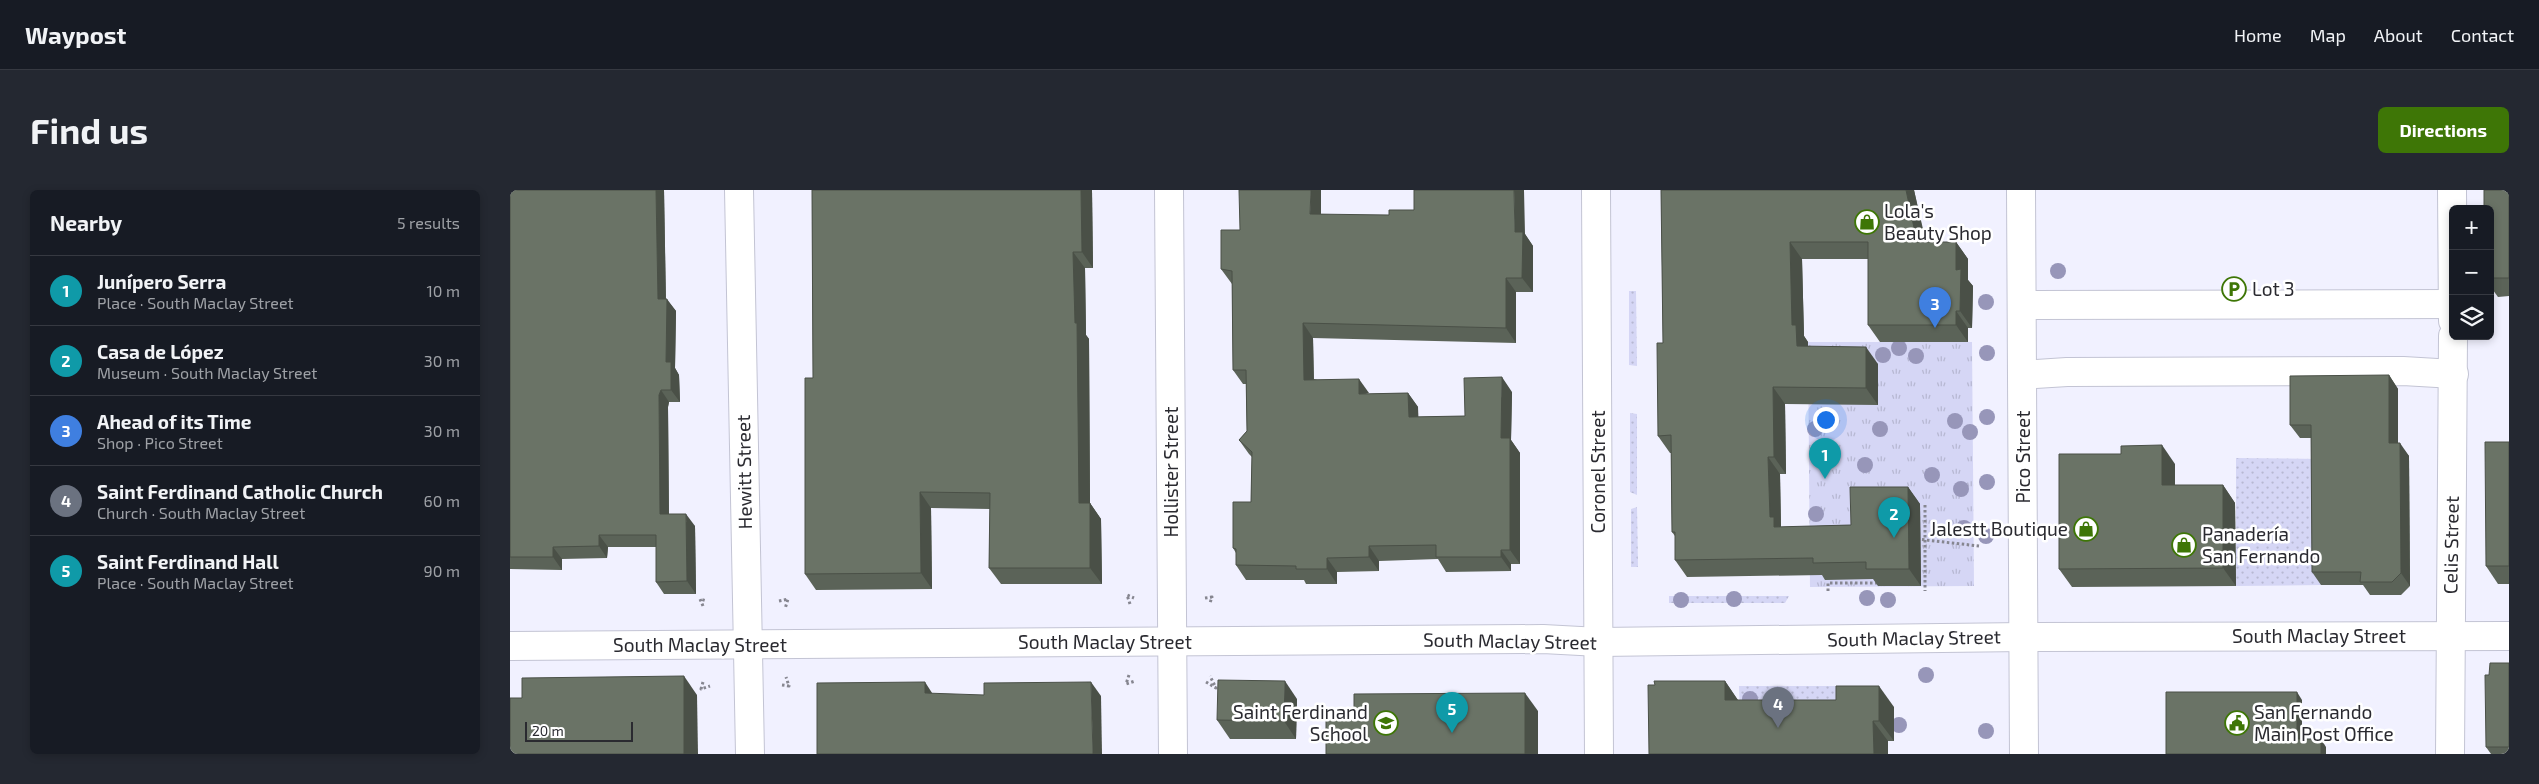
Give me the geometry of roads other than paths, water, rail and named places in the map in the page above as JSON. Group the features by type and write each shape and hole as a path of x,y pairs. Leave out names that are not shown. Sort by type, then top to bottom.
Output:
{"street":[{"name":"Hewitt Street","path":"739,190 750,754"},
{"name":"Hollister Street","path":"1170,190 1173,754"},
{"name":"Coronel Street","path":"1596,190 1599,754"},
{"name":"Pico Street","path":"2021,190 2024,754"},
{"path":"2452,190 2452,295"},
{"path":"2022,305 2449,304"},
{"name":"Celis Street","path":"2450,754 2453,340"},
{"path":"2022,375 2077,372 2402,371 2454,374"},
{"name":"South Maclay Street","path":"510,646 1543,639 1598,642 2024,637 2509,636"}],"place":[{"name":"Lola's Beauty Shop","path":"1867,222"},
{"name":"Lot 3","path":"2234,289"},
{"name":"Ahead of its Time","path":"1935,328"},
{"name":"Junípero Serra","path":"1825,479"},
{"name":"Jalestt Boutique","path":"2086,529"},
{"name":"Casa de López","path":"1894,538"},
{"name":"Panadería San Fernando","path":"2184,545"},
{"name":"Saint Ferdinand School","path":"1386,723"},
{"name":"San Fernando Main Post Office","path":"2237,723"},
{"name":"Saint Ferdinand Catholic Church","path":"1778,728"},
{"name":"Saint Ferdinand Hall","path":"1452,733"}]}
